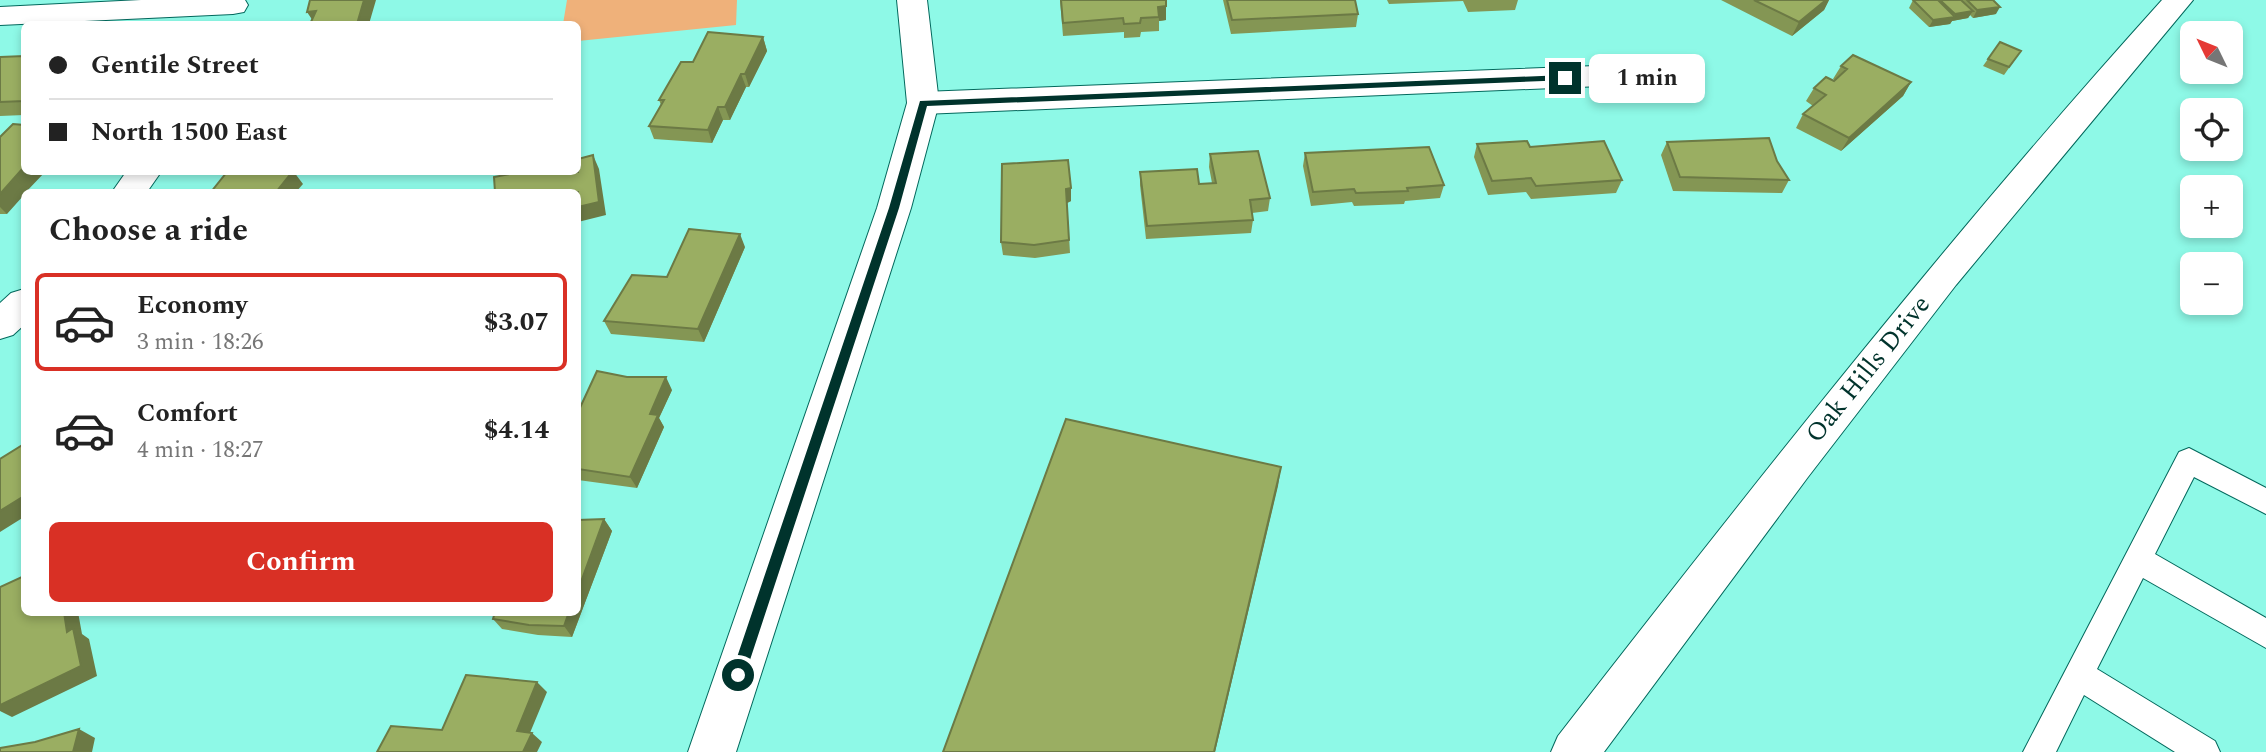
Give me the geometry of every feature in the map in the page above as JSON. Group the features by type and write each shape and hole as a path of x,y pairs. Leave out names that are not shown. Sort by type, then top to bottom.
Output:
{"street":[{"path":"712,752 894,208 923,103 912,0"},
{"name":"Oak Hills Drive","path":"1575,752 1837,406 2073,117 2178,0"},
{"path":"0,16 231,10"},
{"path":"923,103 1674,73"},
{"path":"0,325 21,306"}],"lane":[{"path":"2039,752 2189,460 2266,502"},
{"path":"2137,559 2266,634"},
{"path":"2078,674 2204,752"}],"shaded area":[{"path":"567,0 737,0 736,25 581,41 581,21 564,21"}],"building":[{"path":"310,0 364,0 358,21 311,21 316,11 307,12"},
{"path":"1061,0 1166,0 1166,6 1158,7 1159,17 1141,18 1140,23 1124,24 1123,18 1063,23"},
{"path":"1227,0 1355,0 1358,14 1232,20"},
{"path":"1754,0 1826,0 1799,22"},
{"path":"1913,0 1938,0 1955,17 1933,20"},
{"path":"1940,0 1961,0 1973,11 1955,14"},
{"path":"1967,0 1993,0 2000,7 1977,10"},
{"path":"708,32 763,37 745,74 741,74 725,107 718,107 708,130 649,126 664,100 659,100 681,62 693,62"},
{"path":"2000,42 2021,51 2009,67 1988,59"},
{"path":"1853,55 1911,82 1849,138 1803,114 1826,95 1814,88 1826,77 1834,81 1847,69 1841,66"},
{"path":"21,56 21,101 0,102 0,57"},
{"path":"13,124 21,125 21,170 0,194 0,137"},
{"path":"1769,138 1777,161 1789,180 1680,177 1667,142"},
{"path":"1527,141 1530,147 1604,141 1622,180 1536,186 1531,178 1492,181 1477,144"},
{"path":"1429,147 1444,185 1407,188 1408,191 1356,193 1354,189 1313,192 1305,153"},
{"path":"1258,151 1270,198 1250,200 1253,220 1147,226 1140,172 1197,169 1199,184 1216,183 1210,154"},
{"path":"593,155 599,202 581,206 581,189 495,189 494,177 504,175 581,175 581,158"},
{"path":"1068,160 1071,188 1066,189 1069,240 1034,245 1001,242 1002,164"},
{"path":"225,175 290,175 278,189 213,189"},
{"path":"689,229 740,234 698,329 604,321 632,275 667,277"},
{"path":"597,371 627,377 666,377 650,414 658,415 630,477 581,469 581,406"},
{"path":"1066,419 1281,467 1214,752 943,752"},
{"path":"21,446 21,498 0,511 0,459"},
{"path":"604,519 581,582 581,520"},
{"path":"21,577 21,616 65,616 67,632 73,628 81,666 0,705 0,587"},
{"path":"494,616 568,616 564,626 529,625 493,619"},
{"path":"466,675 537,682 517,731 532,733 523,752 377,752 391,726 442,730"},
{"path":"79,729 73,752 0,752 0,748 35,742"}],"route":[{"path":"738,675 894,208 923,103 1565,78"}]}
